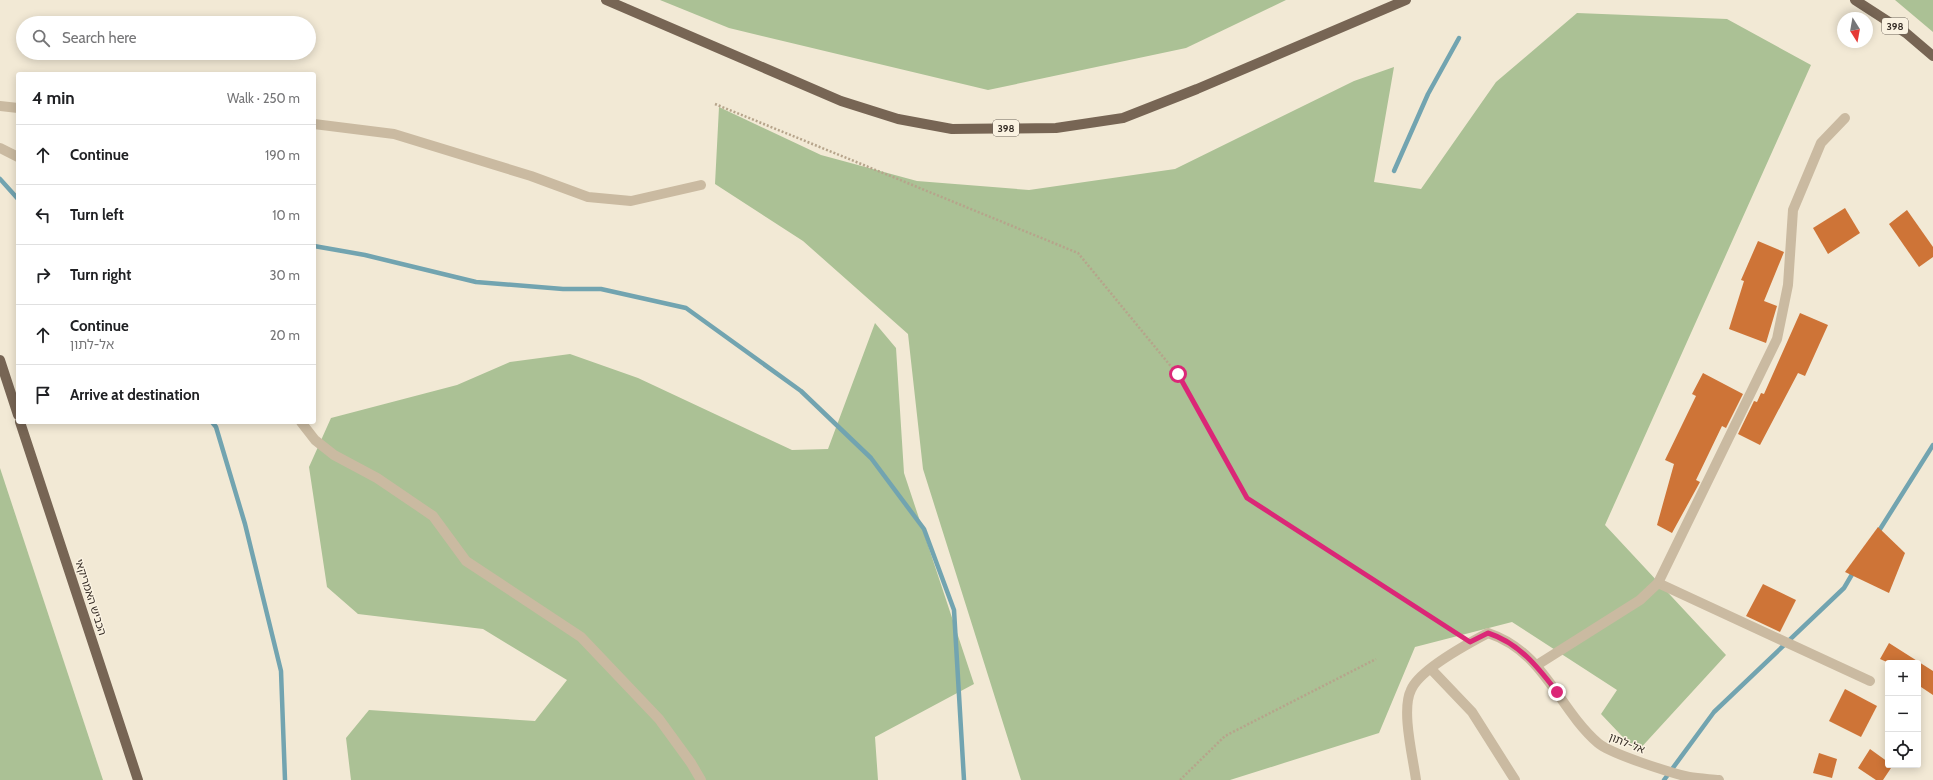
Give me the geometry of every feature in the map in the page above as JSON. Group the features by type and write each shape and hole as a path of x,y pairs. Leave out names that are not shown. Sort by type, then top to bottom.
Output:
{"main road":[{"name":"398","path":"606,0 841,101 898,119 952,129 1056,128 1123,118 1197,89 1406,0"},
{"name":"398","path":"1855,0 1906,33 1933,56"},
{"path":"0,360 16,409"},
{"name":"הכביש האמריקאי","path":"21,424 138,780"}],"street":[{"path":"0,106 16,108"},
{"path":"1537,665 1640,600 1658,583 1777,339 1788,285 1793,210 1821,143 1845,118"},
{"path":"316,124 394,134 531,176 588,197 631,201 701,185"},
{"path":"0,148 16,156"},
{"path":"303,424 315,440 334,455 377,478 433,516 466,561 581,637 659,719 691,763 701,780"},
{"path":"1658,583 1870,680"},
{"name":"אל-לתון","path":"1470,642 1488,633 1510,643 1537,665 1585,729 1606,749 1690,777 1719,780"},
{"path":"1416,780 1406,713 1411,690 1420,677 1470,642"},
{"path":"1431,669 1472,712 1515,780"}],"path":[{"path":"715,104 1078,253 1178,374 1247,498 1470,642"},
{"path":"1180,780 1225,736 1376,659"}],"green space":[{"path":"660,0 1286,0 1186,48 988,90 729,28"},
{"path":"1895,0 1933,0 1933,32"},
{"path":"1577,13 1727,19 1811,65 1605,525 1726,655 1637,752 1601,714 1617,690 1512,622 1415,647 1379,733 1230,780 1021,780 923,469 908,334 803,241 715,184 719,107 821,155 917,181 1029,190 1175,169 1354,81 1394,67 1374,182 1421,189 1496,82"},
{"path":"875,323 896,348 904,473 974,684 875,737 878,780 351,780 346,738 369,710 535,721 567,680 483,629 358,614 327,587 309,467 331,418 457,385 510,362 570,354 638,378 792,450 828,449"},
{"path":"0,468 103,780 0,780"}],"building":[{"path":"1845,208 1860,233 1828,254 1813,228"},
{"path":"1907,210 1933,247 1933,257 1919,267 1889,224"},
{"path":"1758,241 1784,252 1764,301 1777,306 1766,343 1729,329 1744,281 1741,280"},
{"path":"1800,313 1828,325 1805,376 1798,373 1760,445 1738,434 1754,401 1757,402 1761,393 1764,394"},
{"path":"1703,373 1743,394 1726,428 1722,426 1696,480 1700,482 1672,533 1657,525 1674,464 1665,460 1696,396 1692,394"},
{"path":"1878,527 1905,553 1889,593 1845,572"},
{"path":"1763,584 1796,600 1780,632 1746,616"},
{"path":"1889,643 1916,660 1885,660 1885,661 1880,659"},
{"path":"1921,663 1933,671 1933,695 1921,687"},
{"path":"1845,689 1877,706 1861,737 1829,721"},
{"path":"1870,749 1885,760 1885,768 1891,768 1883,780 1876,780 1858,768"},
{"path":"1819,753 1837,759 1832,778 1813,773"}],"waterway":[{"path":"1394,171 1428,94 1459,38"},
{"path":"0,179 16,197"},
{"path":"316,246 365,255 476,282 563,289 601,289 686,308 801,391 871,458 924,529 954,610 964,780"},
{"path":"214,424 216,427 245,524 281,671 285,780"},
{"path":"1877,534 1933,445"},
{"path":"1664,780 1714,712 1844,588 1854,571"}],"route":[{"path":"1178,374 1247,498 1470,642 1488,633 1501,637 1537,665 1557,692"}]}
